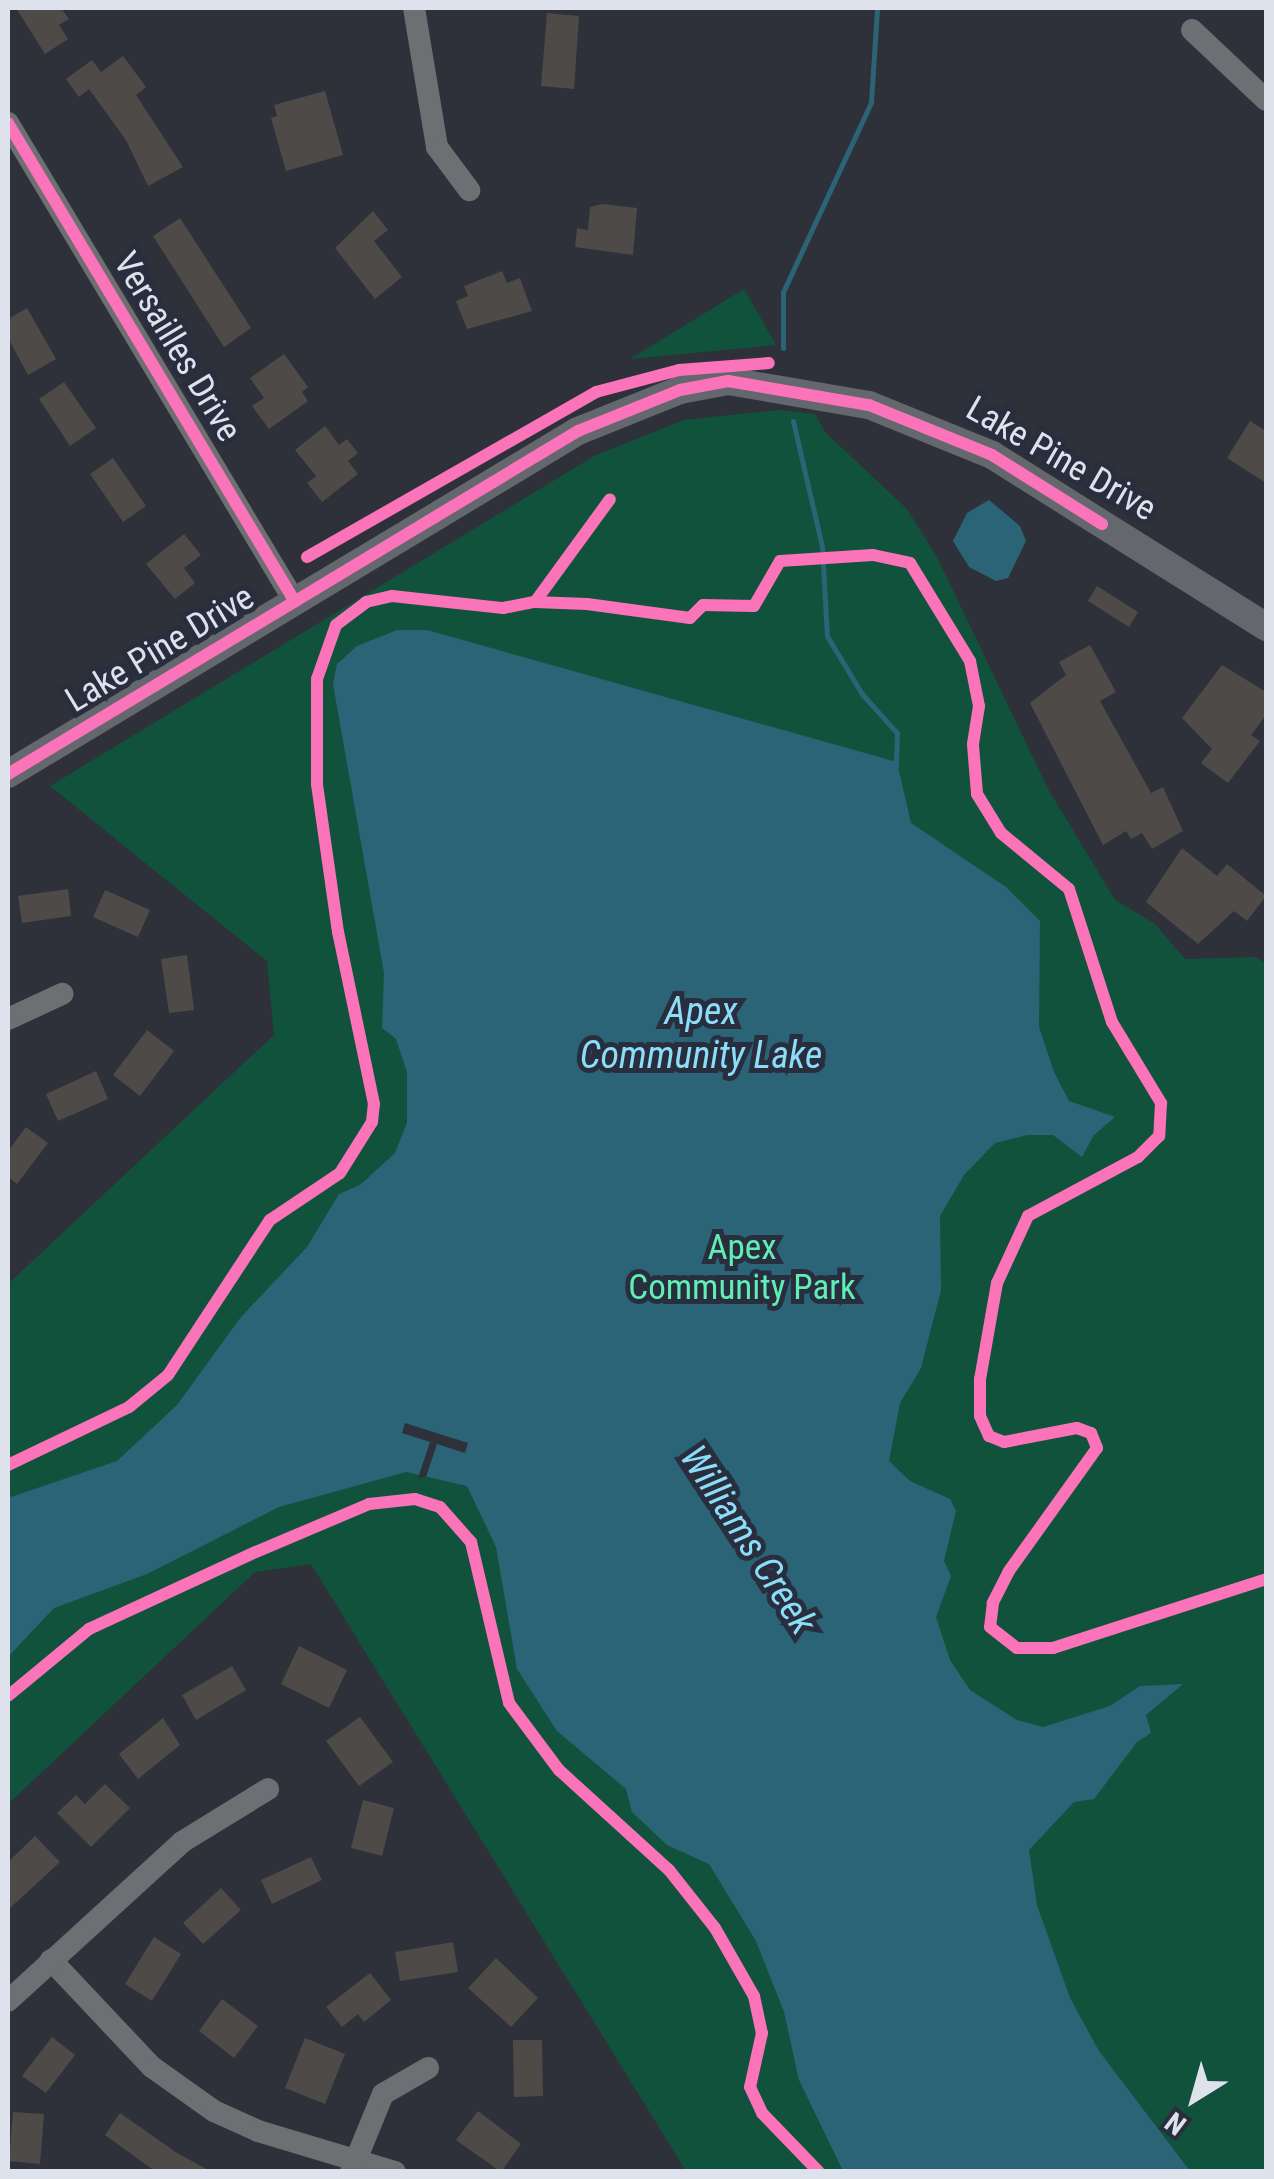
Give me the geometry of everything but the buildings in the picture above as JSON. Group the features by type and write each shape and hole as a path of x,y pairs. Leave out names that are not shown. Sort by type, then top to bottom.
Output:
{"main road":[{"name":"Lake Pine Drive","path":"8,774 578,432 680,390 728,381 869,405 978,448 1266,627"}],"street":[{"path":"414,8 437,147 469,190"},
{"path":"1192,30 1266,100"},
{"name":"Versailles Drive","path":"9,131 295,602"},
{"path":"8,1019 62,994"},
{"path":"8,2001 182,1842 268,1789"},
{"path":"51,1960 131,2047 192,2097 258,2132 352,2165 394,2172"},
{"path":"352,2165 383,2094 428,2068"}],"green space":[{"path":"744,289 776,345 630,359"},
{"name":"Apex Community Park","path":"779,410 815,414 825,432 907,509 937,557 1048,789 1115,900 1155,924 1185,959 1256,957 1266,964 1266,2171 686,2171 311,1564 255,1572 8,1804 8,1284 274,1035 267,961 50,786 596,455 684,420"}],"water":[{"path":"989,500 1020,526 1026,541 1008,578 996,581 969,567 953,541 967,513"},
{"name":"Apex Community Lake","path":"397,630 427,630 897,762 911,823 1006,887 1040,921 1039,1027 1054,1072 1069,1101 1115,1117 1094,1135 1082,1157 1053,1135 1027,1135 995,1143 964,1175 940,1216 941,1290 921,1368 900,1403 889,1461 910,1481 950,1499 956,1511 944,1561 951,1576 936,1617 950,1660 970,1690 1017,1720 1043,1727 1110,1706 1140,1686 1183,1684 1146,1715 1151,1733 1137,1742 1094,1799 1074,1802 1029,1850 1037,1905 1070,1998 1099,2051 1190,2171 843,2171 799,2080 784,2012 756,1941 709,1864 667,1845 632,1812 626,1789 557,1731 517,1669 496,1547 467,1486 406,1472 279,1507 147,1574 54,1608 8,1657 8,1498 117,1461 177,1405 241,1317 307,1247 339,1194 360,1185 395,1153 407,1123 407,1072 396,1039 382,1028 384,973 333,684 337,664 357,646"}],"pier":[{"path":"405,1423 468,1443 465,1453 437,1444 426,1477 418,1478 430,1442 402,1433"}],"waterway":[{"name":"Williams Creek","path":"783,348 783,292 871,102 877,8"},
{"name":"Williams Creek","path":"793,421 822,547 827,636 862,694 897,733 896,767"}],"cycle path":[{"path":"8,123 295,602"},
{"path":"307,557 596,392 679,370 769,363"},
{"path":"8,774 578,431 680,390 728,381 869,405 992,455 1102,524"},
{"path":"535,602 610,499"},
{"path":"8,1465 129,1407 168,1375 270,1220 340,1173 372,1122 374,1104 338,932 317,784 317,679 336,625 366,602 392,596 503,608 535,602 587,604 690,618 703,605 754,606 780,561 873,555 910,563 970,661 979,706 973,745 977,794 1001,833 1069,889 1112,1022 1161,1103 1159,1136 1138,1157 1028,1216 997,1283 980,1379 980,1416 989,1436 1004,1442 1077,1428 1091,1433 1097,1448 1009,1571 993,1603 990,1627 1017,1648 1053,1648 1266,1579"},
{"path":"8,1696 89,1629 256,1552 369,1504 415,1499 440,1507 471,1542 509,1703 559,1770 669,1870 715,1928 754,1996 762,2033 750,2087 762,2113 819,2172"}]}
